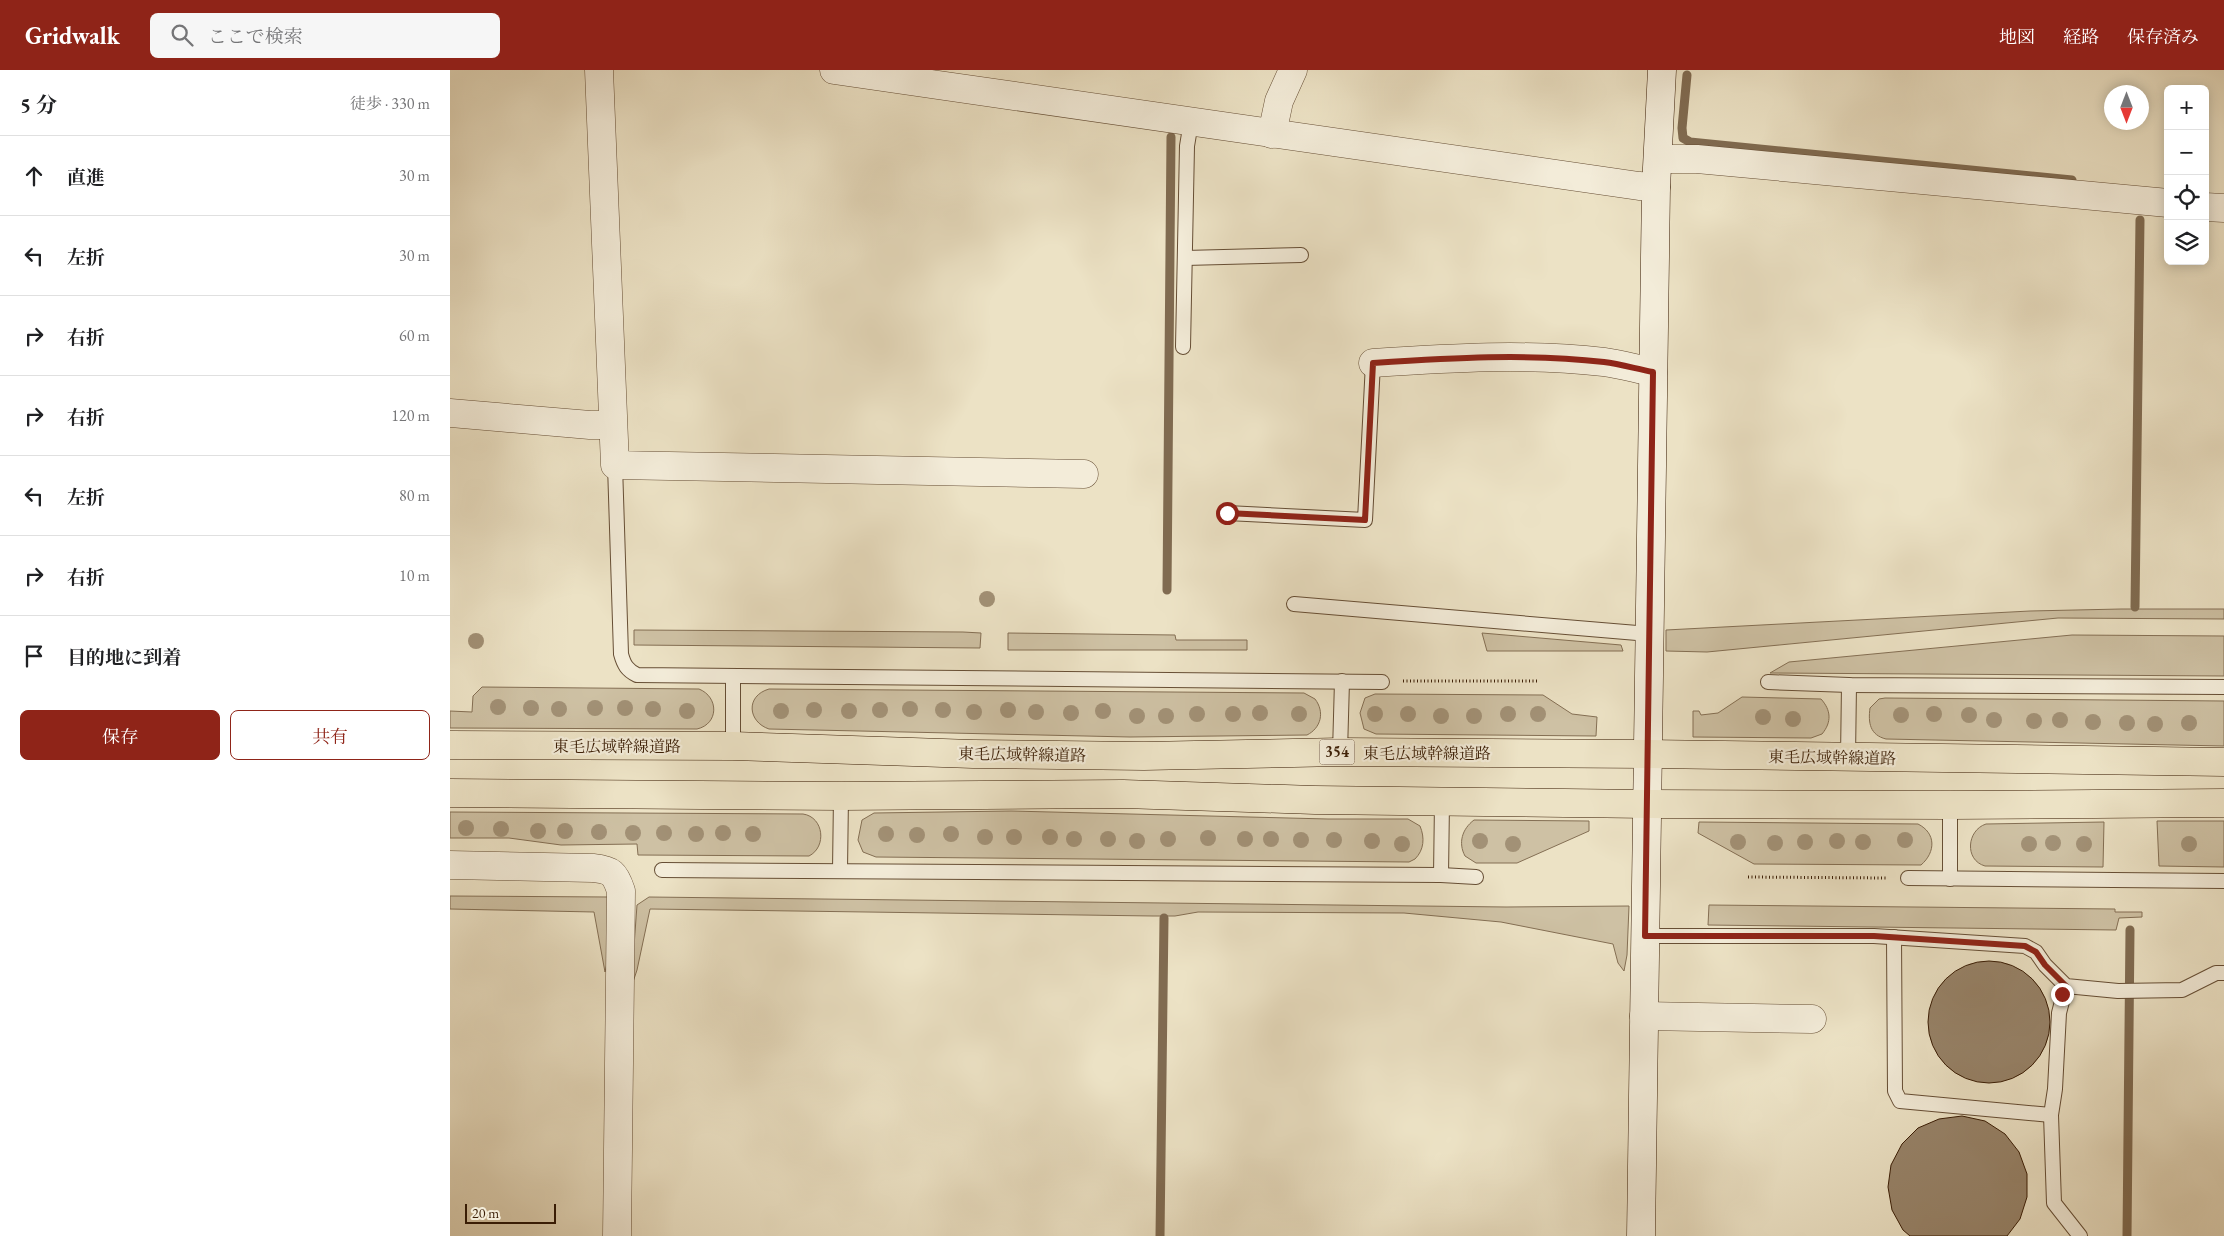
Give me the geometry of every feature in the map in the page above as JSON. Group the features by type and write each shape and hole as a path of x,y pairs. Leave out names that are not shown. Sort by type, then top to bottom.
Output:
{"highway":[{"name":"東毛広域幹線道路","path":"450,745 733,746 992,754 1144,756 1340,752 2224,762"},
{"path":"450,793 842,796 1123,794 1314,800 1648,804 1950,805 2224,803"}],"street":[{"path":"598,70 615,466 1084,474"},
{"path":"1272,134 1279,101 1293,70"},
{"path":"1641,1236 1656,187 1662,70"},
{"path":"842,71 1272,134 1656,187"},
{"path":"1658,158 1697,159 2164,203"},
{"path":"2209,207 2224,208"},
{"path":"1373,363 1467,358 1554,358 1605,362 1653,372"},
{"path":"450,413 590,425 612,425"},
{"path":"450,865 594,868 607,870 616,877 620,891 617,1236"},
{"path":"1644,1016 1812,1018"}],"lane":[{"path":"1183,347 1188,146 1191,122"},
{"path":"1185,258 1301,255"},
{"path":"1227,513 1365,520 1373,363"},
{"path":"615,466 621,654 623,664 636,675 648,677 733,676 1382,682"},
{"path":"1294,604 1650,634"},
{"path":"733,676 733,746"},
{"path":"1340,752 1342,681"},
{"path":"1768,682 1849,685 2224,687"},
{"path":"1848,757 1849,685"},
{"path":"840,870 842,796"},
{"path":"1441,875 1442,802"},
{"path":"1950,805 1950,879"},
{"path":"662,870 1441,875 1476,877"},
{"path":"1908,878 2224,881"},
{"path":"1645,936 1894,938 2025,946 2036,952 2045,965 2066,986 2118,991 2182,990 2216,973 2224,973"},
{"path":"1894,938 1895,1091 1900,1101 2051,1115"},
{"path":"2066,986 2062,994 2059,1013 2055,1090 2051,1115 2054,1203 2080,1236"}],"path":[{"path":"1382,682 1538,681"},
{"path":"1748,877 1908,878"}],"shaded area":[{"path":"2224,609 2224,619 2058,618 1707,652 1666,651 1666,630 2030,611"},
{"path":"634,630 981,633 980,648 634,645"},
{"path":"1008,633 1175,635 1176,640 1247,640 1247,650 1008,650"},
{"path":"1482,633 1621,645 1623,651 1487,651"},
{"path":"2072,635 2224,636 2224,676 1770,673 1789,662"},
{"path":"482,687 699,689 710,698 714,710 709,722 697,729 450,728 450,711 472,712 473,696"},
{"path":"769,689 1304,693 1315,699 1321,714 1316,728 1307,735 1130,737 769,729 757,721 752,709 756,697 761,692"},
{"path":"1375,694 1543,695 1572,714 1597,717 1596,736 1376,734 1364,729 1360,713 1365,698"},
{"path":"1742,697 1821,699 1827,707 1829,721 1822,734 1811,738 1693,737 1693,711 1699,711 1701,715 1718,713"},
{"path":"1879,699 2224,701 2224,746 1886,739 1876,735 1871,728 1869,719 1870,708"},
{"path":"1011,811 1328,819 1408,819 1420,826 1423,844 1415,859 1409,862 876,857 863,852 858,840 862,820 874,813"},
{"path":"450,812 803,814 810,816 819,826 821,840 815,852 809,856 638,855 637,844 561,845 509,838 450,838"},
{"path":"1474,820 1589,821 1589,831 1517,863 1476,863 1465,856 1462,846 1462,836"},
{"path":"2157,821 2224,821 2224,867 2159,866"},
{"path":"1699,822 1918,824 1928,832 1932,843 1926,860 1921,865 1754,864 1698,833"},
{"path":"2104,822 2103,867 1985,866 1978,863 1971,852 1970,845 1975,832 1986,824"},
{"path":"450,896 609,897 610,951 605,972 594,912 450,909"},
{"path":"649,897 1506,907 1629,906 1627,955 1624,971 1618,963 1613,944 1501,922 1404,913 1198,912 1175,916 1153,916 650,909 637,970 631,988 637,905"},
{"path":"1709,905 2115,909 2115,912 2142,912 2142,917 2119,918 2116,930 1708,925"}],"building":[{"path":"1989,961 2001,962 2012,966 2023,971 2032,979 2040,988 2045,999 2049,1010 2049,1034 2045,1045 2040,1056 2032,1065 2023,1073 2012,1078 2001,1082 1989,1083 1977,1082 1966,1078 1955,1073 1946,1065 1938,1056 1933,1045 1929,1034 1928,1022 1929,1010 1933,999 1938,988 1946,979 1955,971 1966,966 1977,962"},
{"path":"1962,1116 1985,1121 2005,1134 2019,1152 2027,1174 2027,1197 2020,1219 2007,1236 1910,1236 1903,1230 1892,1210 1888,1187 1891,1165 1902,1144 1918,1128 1939,1119"}],"waterway":[{"path":"1687,75 1682,128 1683,138 1690,142 2072,180"},
{"path":"1167,590 1171,137"},
{"path":"2135,607 2140,220"},
{"path":"1160,1236 1164,918"},
{"path":"2127,1236 2130,930"}],"route":[{"path":"1227,513 1365,520 1373,363 1467,358 1554,358 1605,362 1653,372 1645,936 1874,936 2025,946 2036,952 2045,965 2066,986 2062,994"}]}
